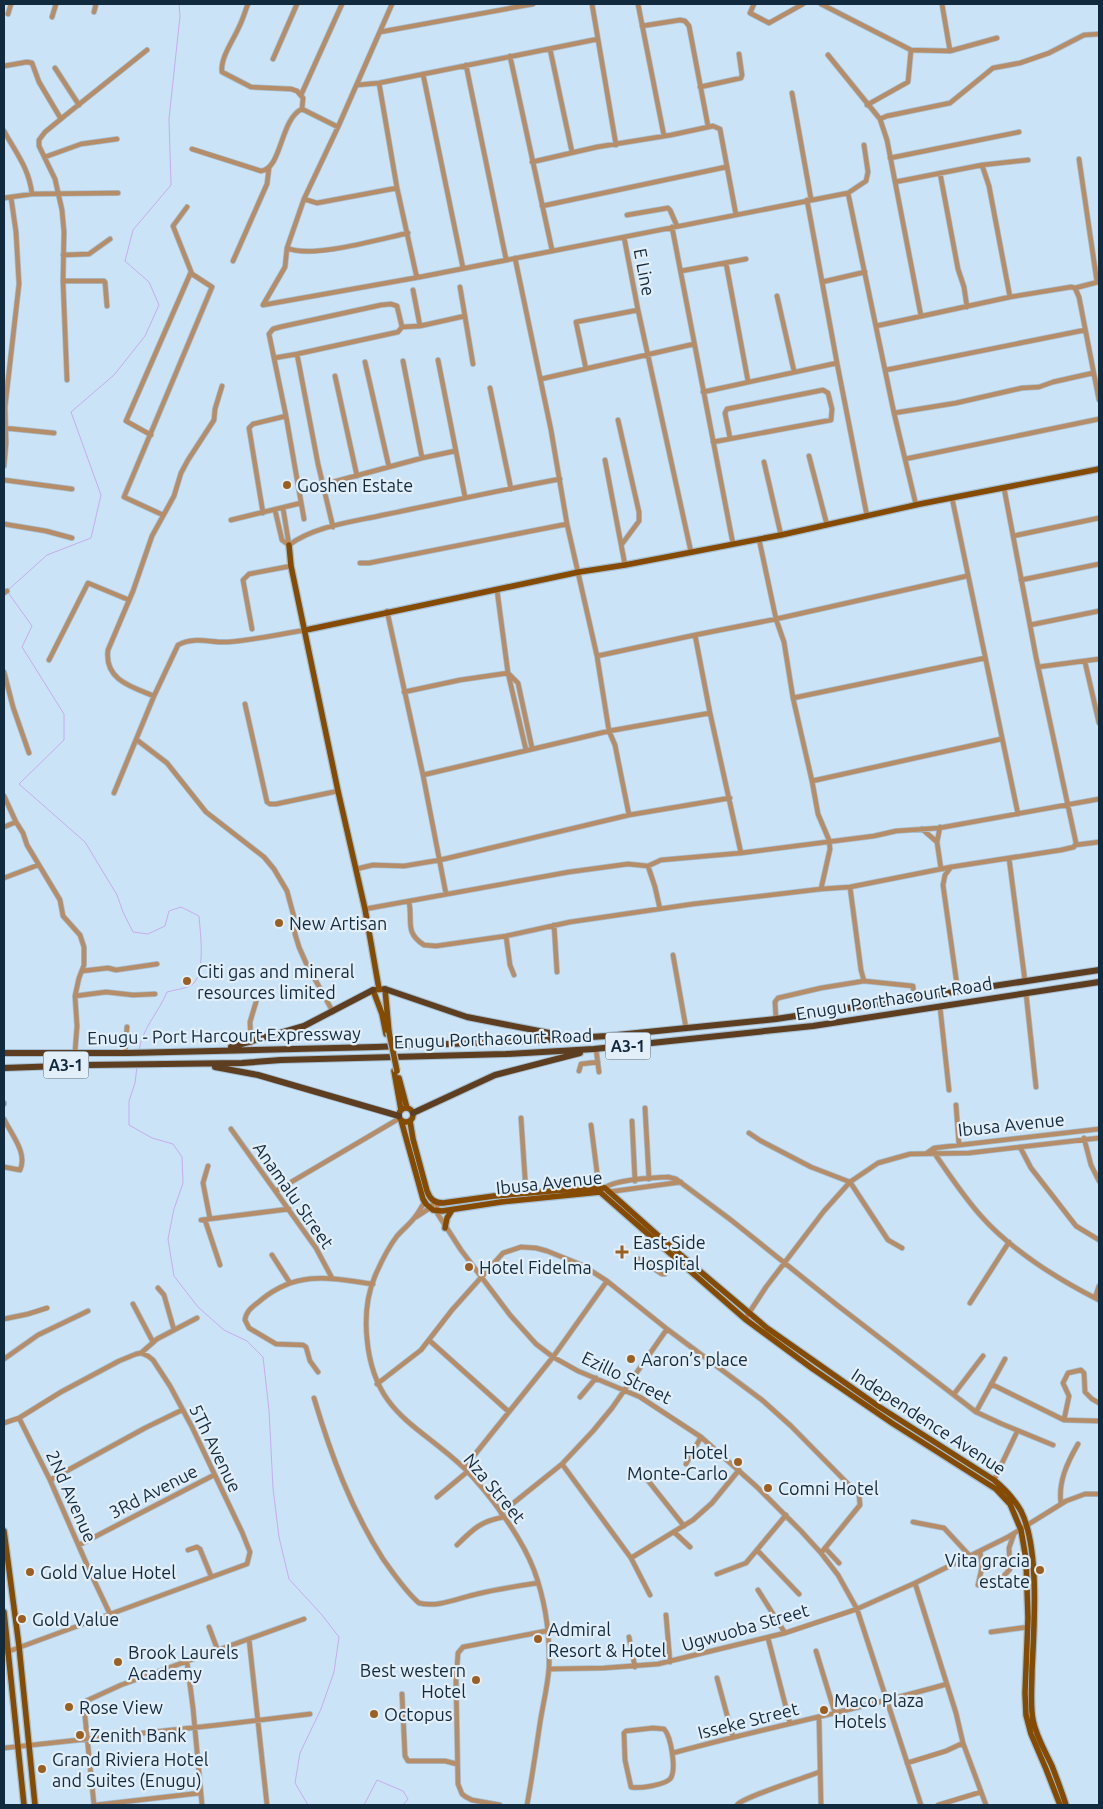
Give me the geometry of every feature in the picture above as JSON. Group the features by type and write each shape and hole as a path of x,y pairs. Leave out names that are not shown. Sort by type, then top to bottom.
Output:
{"highway":[{"name":"Enugu - Port Harcourt Expressway","path":"4,1053 126,1053 422,1045 578,1038 776,1019 1099,970"},
{"name":"Enugu Porthacourt Road","path":"4,1068 89,1064 199,1064 506,1054 595,1049 766,1032 1099,982"},
{"path":"223,1050 304,1026 379,990 466,1017 578,1038"},
{"path":"413,1113 495,1075 595,1049"},
{"path":"199,1064 258,1075 402,1114"}],"main road":[{"path":"306,630 387,611 579,572 626,565 781,535 916,505 1099,469"},
{"path":"289,545 291,566 365,909 396,1071 402,1114 425,1202 433,1210"},
{"path":"379,990 382,1014 388,1033"},
{"path":"402,1114 413,1113 410,1121 417,1155 430,1197 437,1202"},
{"path":"402,1114 405,1122 410,1121"},
{"name":"Ibusa Avenue","path":"437,1202 526,1193 602,1191"},
{"name":"Ibusa Avenue","path":"433,1210 452,1210 501,1202 602,1191"},
{"name":"Independence Avenue","path":"602,1191 676,1259 686,1264 767,1328 855,1391 994,1480 1011,1496 1020,1510 1026,1525 1033,1573 1028,1693"},
{"name":"Independence Avenue","path":"602,1191 686,1264 745,1319 813,1369 892,1423 996,1489 1013,1509 1021,1530 1026,1559 1031,1619 1028,1627 1029,1714 1035,1728 1038,1745 1066,1805"},
{"path":"446,1228 446,1218 452,1210"},
{"path":"4,1531 19,1646 35,1805"},
{"path":"4,1612 6,1652 24,1805"},
{"name":"Independence Avenue","path":"1056,1783 1060,1805"}],"street":[{"path":"8,14 11,4"},
{"path":"52,17 56,4"},
{"path":"94,12 96,4"},
{"path":"248,4 223,62 222,72 251,87 291,89 302,95"},
{"path":"273,59 297,4"},
{"path":"302,110 302,95 342,4"},
{"path":"392,4 304,199 287,248 285,268 263,305 418,277 848,193 866,181 868,172 864,145"},
{"path":"380,32 533,4"},
{"path":"592,4 616,145"},
{"path":"638,4 664,136"},
{"path":"754,4 750,13 769,23 803,4"},
{"path":"821,4 911,50 950,51 997,38"},
{"path":"942,4 950,51"},
{"path":"642,26 680,20 685,21 689,26 708,126"},
{"path":"880,119 950,103 993,68 1020,63 1049,53 1084,35 1099,34"},
{"path":"356,85 379,83 598,40"},
{"path":"550,49 572,152"},
{"path":"67,380 62,210 57,195 55,179 39,146 39,140 45,132 147,50"},
{"path":"867,104 908,82 911,50"},
{"path":"700,87 741,78 738,54"},
{"path":"828,55 880,119 887,140 922,316"},
{"path":"510,56 552,250"},
{"path":"4,66 27,62 32,63 39,82 61,119"},
{"path":"466,65 506,259"},
{"path":"55,68 78,105"},
{"path":"423,74 463,268"},
{"path":"379,83 397,188 418,277"},
{"path":"792,93 822,282 868,516"},
{"path":"302,110 338,127"},
{"path":"233,261 268,184 269,168 284,132 294,114 302,110"},
{"path":"532,162 572,152 713,126 720,129 736,215"},
{"path":"4,131 24,164 30,178 32,194"},
{"path":"890,158 1019,132"},
{"path":"45,158 81,144 117,139"},
{"path":"192,149 261,171 269,168"},
{"path":"876,326 1010,297 1071,287 1075,288 1098,282 1079,159"},
{"path":"895,182 982,165 1028,160"},
{"path":"982,165 989,186 1010,297"},
{"path":"542,206 726,167"},
{"path":"940,173 967,306"},
{"path":"304,199 317,203 397,188"},
{"path":"4,198 32,194 118,193"},
{"path":"848,193 894,413 916,505"},
{"path":"4,466 6,443 5,407 19,284 16,232 11,197"},
{"path":"163,515 124,497 212,287 191,272 173,226 187,207"},
{"path":"627,215 668,208 670,210 733,544"},
{"path":"287,248 294,251 323,250 408,233"},
{"name":"E Line","path":"586,369 576,322 638,310 624,236"},
{"path":"63,255 89,254 110,239"},
{"path":"515,258 541,379 567,524 598,656 609,731 615,745 629,814"},
{"path":"681,272 746,259"},
{"path":"726,263 748,381"},
{"path":"151,435 126,421 191,272"},
{"path":"822,282 865,272"},
{"path":"63,281 104,280 107,306"},
{"path":"460,286 473,364"},
{"path":"1075,288 1099,400"},
{"path":"413,290 420,326"},
{"path":"777,296 794,371"},
{"path":"304,519 286,416 268,334 273,329 280,327 391,304 397,306 402,328"},
{"path":"638,310 691,552"},
{"path":"274,358 394,333 402,328 465,316"},
{"path":"886,370 1085,330"},
{"path":"541,379 694,344"},
{"path":"297,354 322,485 333,527"},
{"path":"4,360 10,361"},
{"path":"438,360 465,497"},
{"path":"403,361 422,458"},
{"path":"366,362 390,467"},
{"path":"703,392 837,363"},
{"path":"894,413 956,403 1014,389 1039,387 1093,373"},
{"path":"335,376 357,476"},
{"path":"154,696 126,684 111,672 107,659 108,650 129,600 152,536 178,486 181,473 214,420 215,409 222,386"},
{"path":"490,388 510,489"},
{"path":"713,442 831,420 832,409 828,393 823,390 727,409 730,438"},
{"path":"263,513 249,428 253,424 286,416"},
{"path":"905,458 1099,419"},
{"path":"618,420 639,512 639,521 622,544"},
{"path":"5,428 54,432"},
{"path":"322,485 455,451"},
{"path":"809,456 827,525"},
{"path":"605,460 626,565"},
{"path":"764,462 781,535"},
{"path":"289,545 300,537 333,527 465,497 560,479"},
{"path":"4,480 72,489"},
{"path":"1004,488 1038,667 1076,845"},
{"path":"952,498 1018,814"},
{"path":"231,520 301,503"},
{"path":"283,508 289,545"},
{"path":"275,510 282,540 289,545"},
{"path":"1013,536 1099,518"},
{"path":"4,524 46,531 72,538"},
{"path":"360,563 567,524"},
{"path":"759,539 776,619 784,642 793,698 818,814 830,842 821,889"},
{"path":"1021,580 1099,564"},
{"path":"252,629 243,580 249,574 291,566"},
{"path":"598,656 695,634 776,619 967,576"},
{"path":"49,660 88,583 129,600"},
{"path":"497,590 508,673 526,750"},
{"path":"1030,624 1099,610"},
{"path":"387,611 423,775 446,894"},
{"path":"114,793 154,696 178,645 186,640 227,642 306,630"},
{"path":"695,634 710,713 741,853"},
{"path":"793,698 985,658"},
{"path":"1038,667 1099,659"},
{"path":"1085,662 1099,723"},
{"path":"4,672 13,707 29,753"},
{"path":"404,692 460,680 508,673"},
{"path":"508,673 518,683 532,748"},
{"path":"245,704 267,802 276,804 338,790"},
{"path":"423,775 609,731 710,713"},
{"path":"812,781 1001,739"},
{"path":"137,740 167,763 206,812 264,857 278,874 287,890 299,947 333,1012"},
{"path":"4,796 27,845 60,900 63,916 80,935 85,957 75,996 75,1052"},
{"path":"356,869 373,865 404,866 440,860 629,814 730,798"},
{"path":"365,909 628,864 648,866 661,860 741,853 830,842 896,831 940,827 1099,800"},
{"path":"4,828 16,822"},
{"path":"940,827 937,842 941,869"},
{"path":"922,829 937,842"},
{"path":"409,902 411,915 409,927 416,939 424,945 436,946 506,936 554,925 660,909 850,887 951,867 1068,849 1076,845 1099,842"},
{"path":"1010,858 1025,982"},
{"path":"4,878 38,865"},
{"path":"648,866 656,887 660,909"},
{"path":"951,867 945,875 944,885 958,992"},
{"path":"850,887 864,981"},
{"path":"554,925 557,972"},
{"path":"506,936 510,965 514,975"},
{"path":"673,954 686,1028"},
{"path":"82,970 108,968 116,970 157,964"},
{"path":"776,1019 775,1002 778,998 820,988 864,981 913,986 914,999"},
{"path":"75,996 106,992 133,995 155,994"},
{"path":"1026,994 1036,1087"},
{"path":"251,1042 250,1022 256,1002"},
{"path":"940,1007 949,1090"},
{"path":"126,1053 127,1027"},
{"path":"595,1049 599,1072"},
{"path":"580,1071 581,1064 598,1062"},
{"path":"956,1105 959,1145"},
{"path":"645,1108 649,1179"},
{"path":"276,1191 402,1114"},
{"path":"520,1118 525,1160 526,1193"},
{"path":"4,1119 19,1147 23,1163 20,1170 4,1167"},
{"path":"632,1121 635,1181"},
{"path":"591,1125 602,1191"},
{"name":"Anamalu Street","path":"231,1129 316,1248 332,1278"},
{"name":"Ibusa Avenue","path":"927,1153 934,1148 1099,1129"},
{"path":"1083,1132 1090,1165 1099,1181"},
{"path":"748,1133 811,1167 850,1182 888,1240 902,1248"},
{"name":"Ibusa Avenue","path":"745,1319 784,1263 824,1211 850,1182 878,1163 910,1154 969,1153 1099,1138"},
{"path":"1020,1147 1031,1168 1076,1226 1099,1240"},
{"path":"934,1148 935,1154 962,1194 981,1217 1008,1242 1045,1268 1097,1299 1099,1286"},
{"path":"208,1166 203,1182 206,1220 220,1265"},
{"name":"Ibusa Avenue","path":"602,1191 612,1184 673,1177 731,1220 784,1263"},
{"name":"Ibusa Avenue","path":"602,1191 681,1182"},
{"name":"Nza Street","path":"430,1197 415,1218 395,1238 373,1284 367,1311 366,1335 369,1360 377,1384 386,1397 410,1424 466,1470 502,1515 526,1551 538,1583 543,1603 549,1669 528,1805"},
{"path":"415,1218 433,1210 437,1202"},
{"path":"206,1220 289,1209"},
{"name":"Ezillo Street","path":"433,1210 481,1277 536,1344 553,1357 578,1371 625,1389 673,1417 701,1437 786,1515 821,1553 838,1575 857,1609 921,1805"},
{"path":"970,1303 1008,1242"},
{"path":"377,1384 430,1341 452,1310 503,1253 516,1248 529,1247 572,1260 607,1281 667,1330 762,1400 791,1426 859,1494 860,1505 821,1553"},
{"path":"272,1255 290,1283"},
{"path":"640,1259 662,1274 665,1274 676,1259"},
{"path":"784,1263 976,1412 1050,1444"},
{"path":"318,1372 310,1361 307,1350 303,1345 276,1344 246,1324 245,1315 248,1310 267,1294 290,1283 310,1278 332,1278 373,1284"},
{"path":"437,1497 466,1470 553,1357 607,1281"},
{"path":"158,1288 164,1295 174,1330"},
{"path":"133,1304 153,1342"},
{"path":"4,1319 47,1308"},
{"path":"4,1359 38,1335 88,1311"},
{"path":"4,1423 19,1418 105,1368 131,1356 141,1354 153,1342 197,1318"},
{"path":"457,1545 478,1525 502,1515 562,1464 593,1431 667,1330"},
{"path":"430,1341 509,1412"},
{"name":"5Th Avenue","path":"141,1354 153,1360 158,1367 192,1427 250,1552 247,1564 211,1576"},
{"path":"954,1394 983,1356"},
{"path":"976,1412 1005,1359"},
{"path":"1064,1420 1069,1396 1063,1383 1068,1372 1081,1370 1084,1373 1085,1392 1099,1403"},
{"path":"580,1397 596,1378"},
{"path":"991,1384 1064,1420 1099,1420"},
{"path":"314,1398 340,1478 356,1512 390,1569 419,1603 426,1605 438,1603 538,1583"},
{"path":"50,1480 144,1428 182,1410"},
{"name":"2Nd Avenue","path":"19,1418 50,1480 110,1614"},
{"path":"994,1480 1016,1434"},
{"path":"686,1464 701,1437"},
{"path":"1061,1504 1060,1493 1066,1467 1078,1444"},
{"path":"562,1464 631,1558 650,1596"},
{"path":"631,1558 684,1526 703,1512 739,1470"},
{"path":"642,1473 684,1526"},
{"name":"3Rd Avenue","path":"79,1545 214,1475"},
{"name":"Ugwuoba Street","path":"549,1669 635,1667 670,1662 785,1633 857,1609 1014,1534 1061,1504 1083,1494 1099,1494"},
{"path":"717,1574 746,1563 786,1515"},
{"path":"914,1522 944,1528 970,1556"},
{"path":"674,1532 690,1547"},
{"path":"1003,1577 1010,1570 1009,1548 1014,1534"},
{"path":"6,1652 211,1576 200,1549 197,1547 188,1550"},
{"path":"825,1548 839,1563"},
{"path":"757,1550 798,1594"},
{"path":"978,1586 982,1567 980,1551"},
{"path":"915,1582 956,1713 963,1743 986,1805"},
{"path":"758,1590 785,1633"},
{"path":"666,1615 670,1662"},
{"path":"200,1793 95,1805 86,1739 84,1707 86,1701 121,1685 304,1619"},
{"path":"209,1626 218,1650"},
{"path":"991,1632 1028,1627"},
{"path":"500,1805 472,1800 462,1794 458,1784 456,1681 458,1653 463,1648 546,1631"},
{"path":"629,1637 635,1667"},
{"path":"768,1638 790,1723"},
{"path":"249,1639 267,1805"},
{"path":"816,1651 835,1712"},
{"path":"186,1662 193,1708 202,1805"},
{"path":"717,1678 733,1737"},
{"name":"Isseke Street","path":"673,1753 835,1712 887,1702 947,1684"},
{"path":"402,1694 405,1756 408,1761 445,1761 457,1764"},
{"path":"4,1748 17,1745 194,1728 310,1714"},
{"path":"819,1717 821,1805"},
{"path":"653,1728 664,1729 668,1734 673,1753 672,1775 668,1781 642,1788 631,1787 625,1760 623,1736 626,1731 653,1728"},
{"path":"907,1763 946,1751 963,1743"},
{"path":"737,1805 740,1802 819,1772"},
{"path":"938,1805 981,1792"},
{"path":"157,1798 158,1805"}],"waterway":[{"path":"139,1051 143,1036 167,992 190,986 199,974 201,964 199,916 181,907 169,911 165,926 148,934 133,932 117,895 85,842 19,784 64,740 64,714 22,647 32,626 7,591 47,555 91,538 101,495 71,412 114,375 145,336 159,305 149,282 125,261 133,230 171,185 169,119 180,16 179,4"},
{"path":"137,1067 135,1083 129,1101 129,1125 152,1138 173,1144 182,1157 183,1183 174,1209 168,1239 174,1276 198,1307 224,1330 247,1341 263,1357 269,1410 273,1488 279,1537 289,1579 339,1637 334,1672 321,1709 300,1753 295,1783 308,1805"},
{"path":"364,1805 377,1780 403,1791 408,1799 403,1805"}],"place":[{"name":"Goshen Estate","path":"287,485"},
{"name":"New Artisan","path":"279,923"},
{"name":"Citi gas and mineral resources limited","path":"187,981"},
{"name":"East Side Hospital","path":"622,1252"},
{"name":"Hotel Fidelma","path":"469,1267"},
{"name":"Aaron’s place","path":"631,1359"},
{"name":"Hotel Monte-Carlo","path":"738,1462"},
{"name":"Comni Hotel","path":"768,1488"},
{"name":"Vita gracia estate","path":"1040,1570"},
{"name":"Gold Value Hotel","path":"30,1572"},
{"name":"Gold Value","path":"22,1619"},
{"name":"Admiral Resort & Hotel","path":"538,1639"},
{"name":"Brook Laurels Academy","path":"118,1662"},
{"name":"Best western Hotel","path":"476,1680"},
{"name":"Rose View","path":"69,1707"},
{"name":"Maco Plaza Hotels","path":"824,1710"},
{"name":"Octopus","path":"374,1714"},
{"name":"Zenith Bank","path":"80,1735"},
{"name":"Grand Riviera Hotel and Suites (Enugu)","path":"42,1769"}]}
